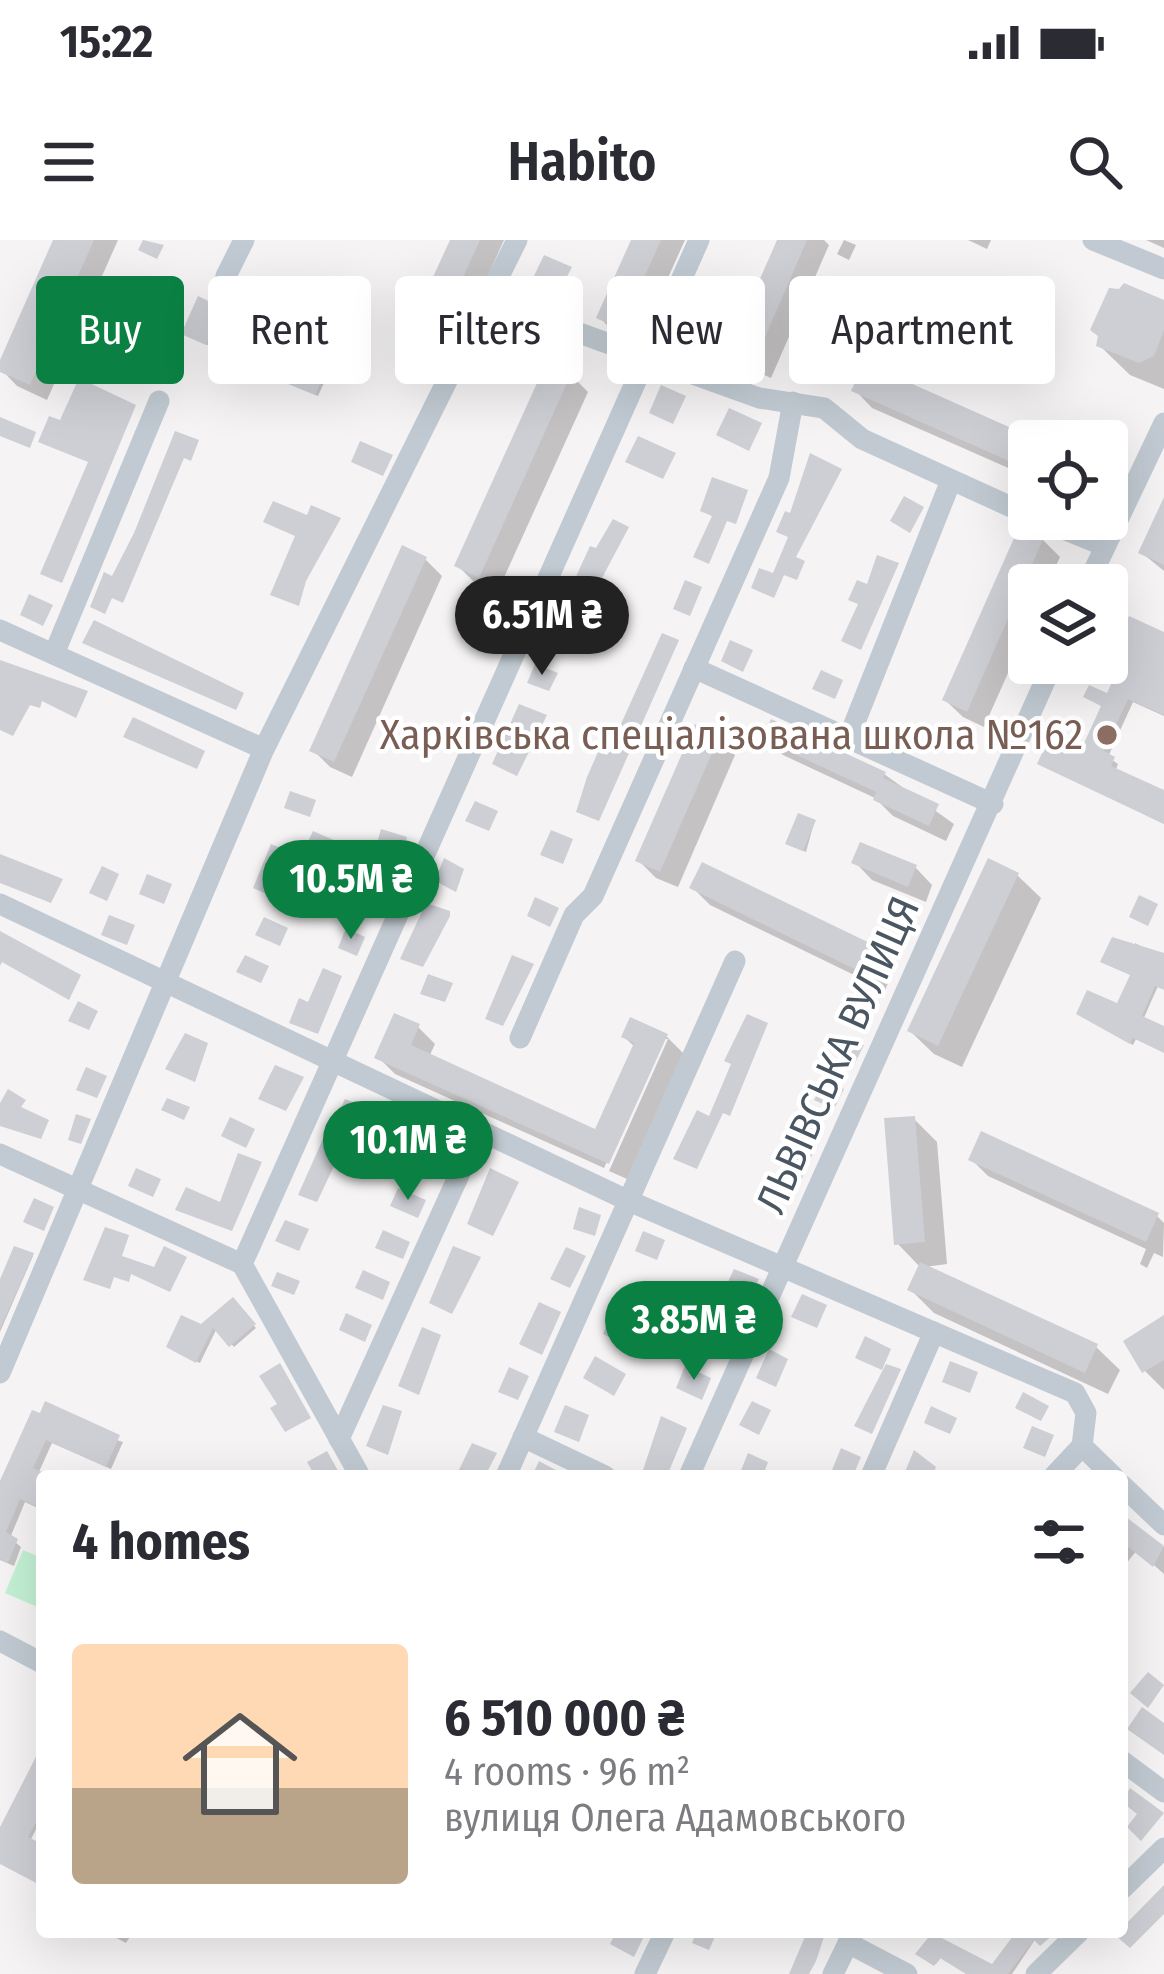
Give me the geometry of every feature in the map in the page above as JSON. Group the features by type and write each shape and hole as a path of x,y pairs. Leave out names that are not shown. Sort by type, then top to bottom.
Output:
{"street":[{"path":"226,276 244,240"},
{"path":"500,276 518,240"},
{"path":"682,276 699,240"},
{"path":"1093,240 1164,269"},
{"path":"0,1372 264,749 446,384"},
{"path":"242,1264 631,384"},
{"path":"724,384 759,398 824,408 862,439 1008,506"},
{"path":"54,654 159,401"},
{"path":"520,1038 574,915 593,896 778,478 793,402"},
{"path":"1097,564 1164,423"},
{"path":"849,737 950,483"},
{"path":"1091,540 1105,546"},
{"path":"0,630 264,749"},
{"path":"694,668 993,804"},
{"name":"ЛЬВІВСЬКА ВУЛИЦЯ","path":"692,1470 1044,684"},
{"path":"0,904 629,1201 1075,1393 1086,1413 1082,1445 1059,1470"},
{"path":"509,1470 735,961"},
{"path":"339,1439 479,1131"},
{"path":"0,1154 242,1264 357,1470"},
{"path":"875,1470 934,1332"},
{"path":"523,1437 592,1470"},
{"path":"1082,1445 1107,1470"},
{"path":"1128,1491 1164,1525"},
{"path":"0,1641 36,1660"},
{"path":"1128,1765 1164,1792"},
{"path":"1128,1883 1164,1848"},
{"path":"645,1974 662,1938"},
{"path":"833,1974 851,1938 907,1974"},
{"path":"1036,1974 1073,1938"}],"green space":[{"path":"23,1550 36,1555 36,1606 5,1593"}],"building":[{"path":"53,240 94,240 78,276 37,276"},
{"path":"143,240 164,245 157,259 138,250"},
{"path":"450,240 480,240 464,276 434,276"},
{"path":"631,240 661,240 645,276 615,276"},
{"path":"777,240 807,240 765,337 765,276 761,276"},
{"path":"544,255 572,267 567,276 534,276"},
{"path":"36,278 36,371 30,385 0,372 0,360"},
{"path":"1124,283 1164,300 1164,330 1154,356 1139,363 1096,346 1098,336 1090,330 1109,288 1119,289"},
{"path":"607,293 607,323 596,318"},
{"path":"198,296 208,301 206,345 184,335"},
{"path":"76,384 92,384 136,405 62,583 40,574 88,462 38,442 49,416 60,420"},
{"path":"288,384 320,384 315,395"},
{"path":"537,384 567,384 479,578 454,566"},
{"path":"854,384 912,384 1008,427 1008,461 851,391"},
{"path":"661,385 686,396 673,424 649,413"},
{"path":"729,408 762,423 749,451 716,435"},
{"path":"0,417 36,432 30,448 0,436"},
{"path":"175,431 199,440 191,461 184,458 123,603 112,598 105,614 90,607 104,572 112,576 134,533"},
{"path":"638,436 676,453 663,479 625,462"},
{"path":"360,441 393,455 383,476 351,462"},
{"path":"810,453 842,469 796,557 805,561 797,580 784,575 774,598 751,588 759,568 773,573 788,537 776,532 785,511 790,513"},
{"path":"712,477 748,490 736,524 727,521 709,564 693,557 712,516 700,511"},
{"path":"904,496 924,507 910,533 890,521"},
{"path":"1164,497 1164,565 1138,553"},
{"path":"273,501 307,515 311,505 341,518 306,581 299,606 270,595 295,536 263,522"},
{"path":"613,519 629,527 602,578 596,576 571,632 579,636 572,654 545,644 590,546 596,548"},
{"path":"1013,540 1043,540 1032,564 1008,564 1008,619 967,712 942,700"},
{"path":"402,545 427,557 334,762 309,751"},
{"path":"877,555 899,563 861,650 841,641 858,604 848,600 857,580 867,584"},
{"path":"685,580 702,587 690,616 673,609"},
{"path":"29,594 53,605 43,626 20,615"},
{"path":"1128,618 1164,632 1164,715 1128,699 1104,751 1115,757 1111,766 1164,790 1164,824 1037,764 1049,738 1080,752 1101,706 1083,697 1089,685 1107,693 1111,684 1128,684"},
{"path":"94,620 244,693 236,710 82,643"},
{"path":"662,633 679,640 599,821 576,812 598,752 607,755"},
{"path":"730,640 753,650 743,672 721,661"},
{"path":"0,660 88,691 76,718 42,701 40,708 30,705 13,736 0,730"},
{"path":"535,664 558,673 549,691 527,683"},
{"path":"821,670 843,680 835,699 812,689"},
{"path":"519,704 547,715 517,776 492,764"},
{"path":"133,717 205,751 197,769 123,737"},
{"path":"771,719 886,772 883,778 939,804 929,826 873,800 876,792 762,739"},
{"path":"695,724 720,735 660,872 635,861"},
{"path":"290,791 316,800 310,817 284,808"},
{"path":"475,801 498,811 489,831 465,821"},
{"path":"798,813 816,820 803,851 785,844"},
{"path":"381,829 407,837 401,858 375,851"},
{"path":"551,830 573,839 563,864 540,855"},
{"path":"313,831 343,844 335,863 304,850"},
{"path":"860,842 917,865 908,887 851,863"},
{"path":"271,844 294,854 276,898 253,888"},
{"path":"0,854 63,879 51,903 0,883"},
{"path":"444,858 464,869 456,892 435,881"},
{"path":"988,858 1019,873 938,1046 907,1031"},
{"path":"702,862 880,948 867,975 689,888"},
{"path":"102,866 119,874 107,901 89,893"},
{"path":"147,874 172,884 164,904 139,894"},
{"path":"359,885 383,894 373,915 350,906"},
{"path":"1139,895 1158,904 1148,926 1129,917"},
{"path":"535,897 559,908 550,927 527,916"},
{"path":"426,903 450,911 450,916 423,967 400,959"},
{"path":"109,915 135,925 127,945 101,935"},
{"path":"264,917 288,928 280,946 255,935"},
{"path":"346,928 365,937 357,956 338,948"},
{"path":"0,931 81,975 69,1000 2,962 0,966"},
{"path":"1112,937 1164,953 1164,990 1155,986 1142,1016 1164,1026 1164,1053 1133,1038 1130,1044 1076,1014 1087,990 1117,1003 1130,975 1100,962"},
{"path":"245,955 269,966 261,983 236,972"},
{"path":"512,955 534,964 503,1026 485,1019"},
{"path":"323,968 342,976 318,1034 289,1023 299,998 308,1002"},
{"path":"428,974 453,983 445,1002 420,994"},
{"path":"78,1001 98,1011 89,1030 68,1021"},
{"path":"394,1013 420,1024 411,1045 595,1129 634,1043 621,1037 630,1017 668,1034 609,1164 374,1058"},
{"path":"747,1014 768,1023 730,1116 723,1113 697,1169 673,1159 697,1110 709,1116 731,1064 724,1061"},
{"path":"185,1033 208,1043 195,1082 165,1069"},
{"path":"843,1036 864,1045 855,1063 834,1054"},
{"path":"275,1065 304,1077 286,1111 258,1099"},
{"path":"86,1067 107,1076 97,1098 76,1090"},
{"path":"825,1080 844,1089 834,1109 814,1100"},
{"path":"8,1089 26,1100 21,1107 49,1120 41,1139 0,1126 0,1103"},
{"path":"167,1098 190,1107 184,1120 161,1110"},
{"path":"345,1099 367,1108 358,1128 335,1120"},
{"path":"76,1114 91,1119 81,1144 68,1140"},
{"path":"915,1116 925,1242 894,1245 884,1118"},
{"path":"230,1117 255,1129 246,1148 221,1136"},
{"path":"799,1122 822,1132 800,1183 779,1173"},
{"path":"436,1127 458,1137 448,1157 427,1146"},
{"path":"981,1131 1159,1213 1146,1242 968,1160"},
{"path":"323,1139 343,1147 317,1202 298,1195"},
{"path":"238,1153 262,1162 232,1231 175,1210 186,1187 220,1202"},
{"path":"136,1168 161,1179 153,1197 128,1186"},
{"path":"490,1168 519,1182 493,1236 467,1224"},
{"path":"398,1188 426,1200 418,1218 390,1206"},
{"path":"34,1198 54,1207 44,1231 23,1222"},
{"path":"579,1207 601,1215 595,1236 573,1229"},
{"path":"285,1220 309,1229 299,1251 275,1241"},
{"path":"105,1227 129,1235 122,1256 154,1267 164,1246 187,1257 170,1292 131,1274 129,1282 114,1277 110,1289 83,1280"},
{"path":"383,1230 410,1242 403,1259 375,1248"},
{"path":"643,1231 665,1240 657,1260 635,1251"},
{"path":"14,1246 34,1253 0,1329 0,1279"},
{"path":"453,1246 481,1257 452,1314 429,1303"},
{"path":"566,1247 586,1256 570,1288 550,1279"},
{"path":"920,1262 1098,1344 1085,1373 907,1290"},
{"path":"734,1269 759,1279 724,1351 701,1340"},
{"path":"363,1270 390,1282 383,1300 355,1288"},
{"path":"277,1272 300,1281 294,1295 271,1286"},
{"path":"652,1282 680,1296 672,1313 644,1299"},
{"path":"802,1294 827,1305 817,1328 791,1317"},
{"path":"233,1297 256,1324 229,1347 213,1328 196,1363 166,1347 181,1315 201,1324"},
{"path":"539,1302 561,1312 542,1355 519,1344"},
{"path":"346,1313 372,1325 365,1342 339,1330"},
{"path":"612,1313 634,1323 625,1345 603,1334"},
{"path":"1164,1315 1164,1360 1142,1373 1123,1341"},
{"path":"422,1327 441,1335 419,1395 398,1386"},
{"path":"865,1336 891,1349 882,1370 855,1358"},
{"path":"769,1349 788,1359 776,1387 756,1378"},
{"path":"595,1356 626,1374 614,1396 583,1378"},
{"path":"950,1361 978,1372 970,1393 942,1382"},
{"path":"280,1363 311,1418 285,1432 270,1408 277,1404 259,1376"},
{"path":"886,1364 901,1369 872,1434 854,1426"},
{"path":"685,1366 711,1378 702,1400 676,1388"},
{"path":"509,1367 529,1376 518,1400 498,1392"},
{"path":"1023,1392 1049,1406 1041,1421 1015,1408"},
{"path":"45,1401 120,1435 106,1467 46,1440 33,1468 38,1470 36,1506 20,1499 6,1532 18,1539 8,1563 0,1559 0,1481 32,1410 40,1413"},
{"path":"752,1401 771,1410 759,1435 739,1425"},
{"path":"383,1405 402,1411 388,1455 366,1446"},
{"path":"565,1405 589,1415 579,1442 554,1432"},
{"path":"931,1406 957,1418 950,1434 924,1423"},
{"path":"661,1416 687,1428 670,1470 643,1470"},
{"path":"1032,1426 1054,1435 1045,1457 1023,1448"},
{"path":"472,1443 497,1453 488,1470 459,1470"},
{"path":"841,1448 861,1457 856,1470 832,1470"},
{"path":"914,1450 936,1467 935,1470 906,1470"},
{"path":"327,1451 338,1470 312,1470 307,1462"},
{"path":"748,1453 768,1462 765,1470 741,1470"},
{"path":"539,1461 556,1470 535,1470"},
{"path":"1128,1519 1164,1546 1153,1567 1128,1547"},
{"path":"1148,1672 1164,1685 1148,1708 1130,1693"},
{"path":"1142,1707 1164,1723 1164,1755 1128,1730"},
{"path":"36,1757 36,1822 28,1837 36,1841 36,1883 0,1864 0,1827"},
{"path":"1130,1788 1164,1813 1141,1841 1128,1828 1137,1814 1128,1807"},
{"path":"1164,1885 1164,1914 1130,1948 1118,1938 1128,1938 1128,1922"},
{"path":"613,1938 643,1938 634,1957 610,1944"},
{"path":"694,1938 714,1938 709,1950 692,1943"},
{"path":"804,1938 824,1938 809,1974 789,1974"},
{"path":"928,1938 942,1938 992,1964 1012,1938 1049,1938 1040,1946 1034,1940 1008,1974 966,1974 940,1958 934,1966 915,1954"}],"place":[{"name":"Харківська спеціалізована школа №162","path":"1107,735"}]}
